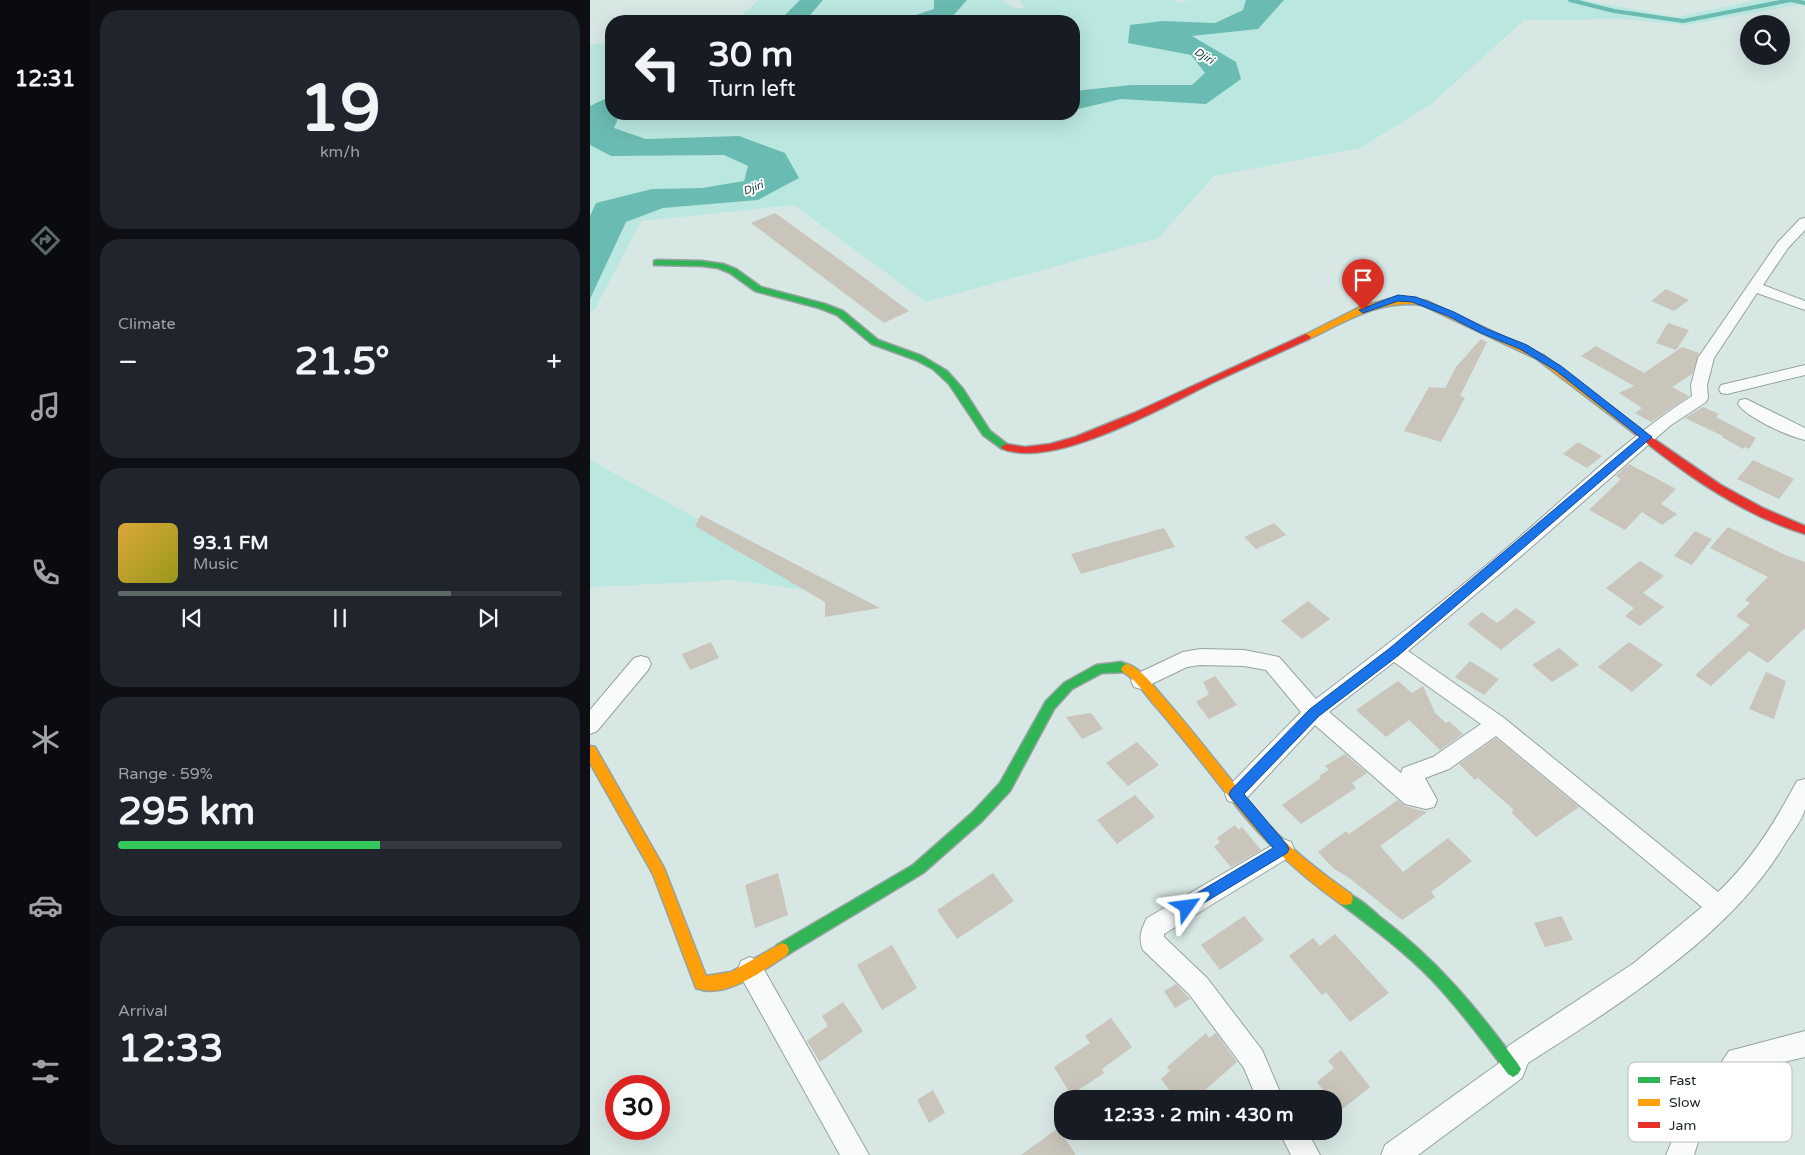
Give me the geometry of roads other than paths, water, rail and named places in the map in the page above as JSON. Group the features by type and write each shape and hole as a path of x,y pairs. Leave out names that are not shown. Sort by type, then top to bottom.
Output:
{"street":[{"path":"1236,794 1314,712 1394,651 1665,421 1700,398 1699,385 1706,358 1783,245 1805,222"},
{"path":"657,263 715,265 730,269 751,287 804,300 838,312 868,338 904,354 925,358 950,380 994,440 1012,450 1031,451 1071,441 1115,425 1349,315 1398,298 1413,299 1433,306 1484,331 1524,347 1558,368 1693,473 1743,505 1778,522 1805,530"},
{"path":"1754,287 1805,306"},
{"path":"1726,389 1805,370"},
{"path":"1746,404 1766,417 1805,435"},
{"path":"1394,651 1497,724 1719,907"},
{"path":"1141,681 1183,660 1200,657 1244,658 1275,665 1314,712 1413,797 1420,800 1426,800 1411,774 1441,764 1497,724"},
{"path":"590,725 642,664"},
{"path":"590,751 659,872 701,983 712,986 726,982 750,969 918,869 951,841 1005,787 1050,705 1068,686 1100,668 1121,667 1131,671 1154,693 1282,849 1307,871 1380,924 1437,975 1471,1013 1513,1069"},
{"path":"1395,1155 1513,1069 1517,1055 1613,993 1669,953 1719,907 1756,868 1780,832 1805,788"},
{"path":"1266,1090 1253,1059 1198,986 1152,942 1152,934 1155,926 1282,849"},
{"path":"750,969 855,1155"},
{"path":"1737,1062 1738,1060 1805,1044"},
{"path":"1297,1140 1306,1155"},
{"path":"1680,1155 1685,1142"}],"water":[{"path":"800,0 823,0 810,15 785,15"},
{"path":"934,0 967,0 954,15 916,15 934,9"},
{"name":"Djiri","path":"1246,0 1284,0 1258,29 1192,36 1236,62 1241,79 1206,104 1121,99 1080,109 1080,90 1131,85 1192,85 1205,73 1191,55 1128,43 1130,25 1163,21 1215,23 1243,10"},
{"name":"Djiri","path":"605,99 605,120 617,120 614,128 646,139 739,136 785,153 799,178 758,200 663,208 626,222 590,299 590,216 596,203 652,189 702,188 744,181 748,166 724,155 611,156 590,145 590,106"}],"waterway":[{"path":"1570,0 1614,11 1683,21 1791,0 1805,3"}]}
